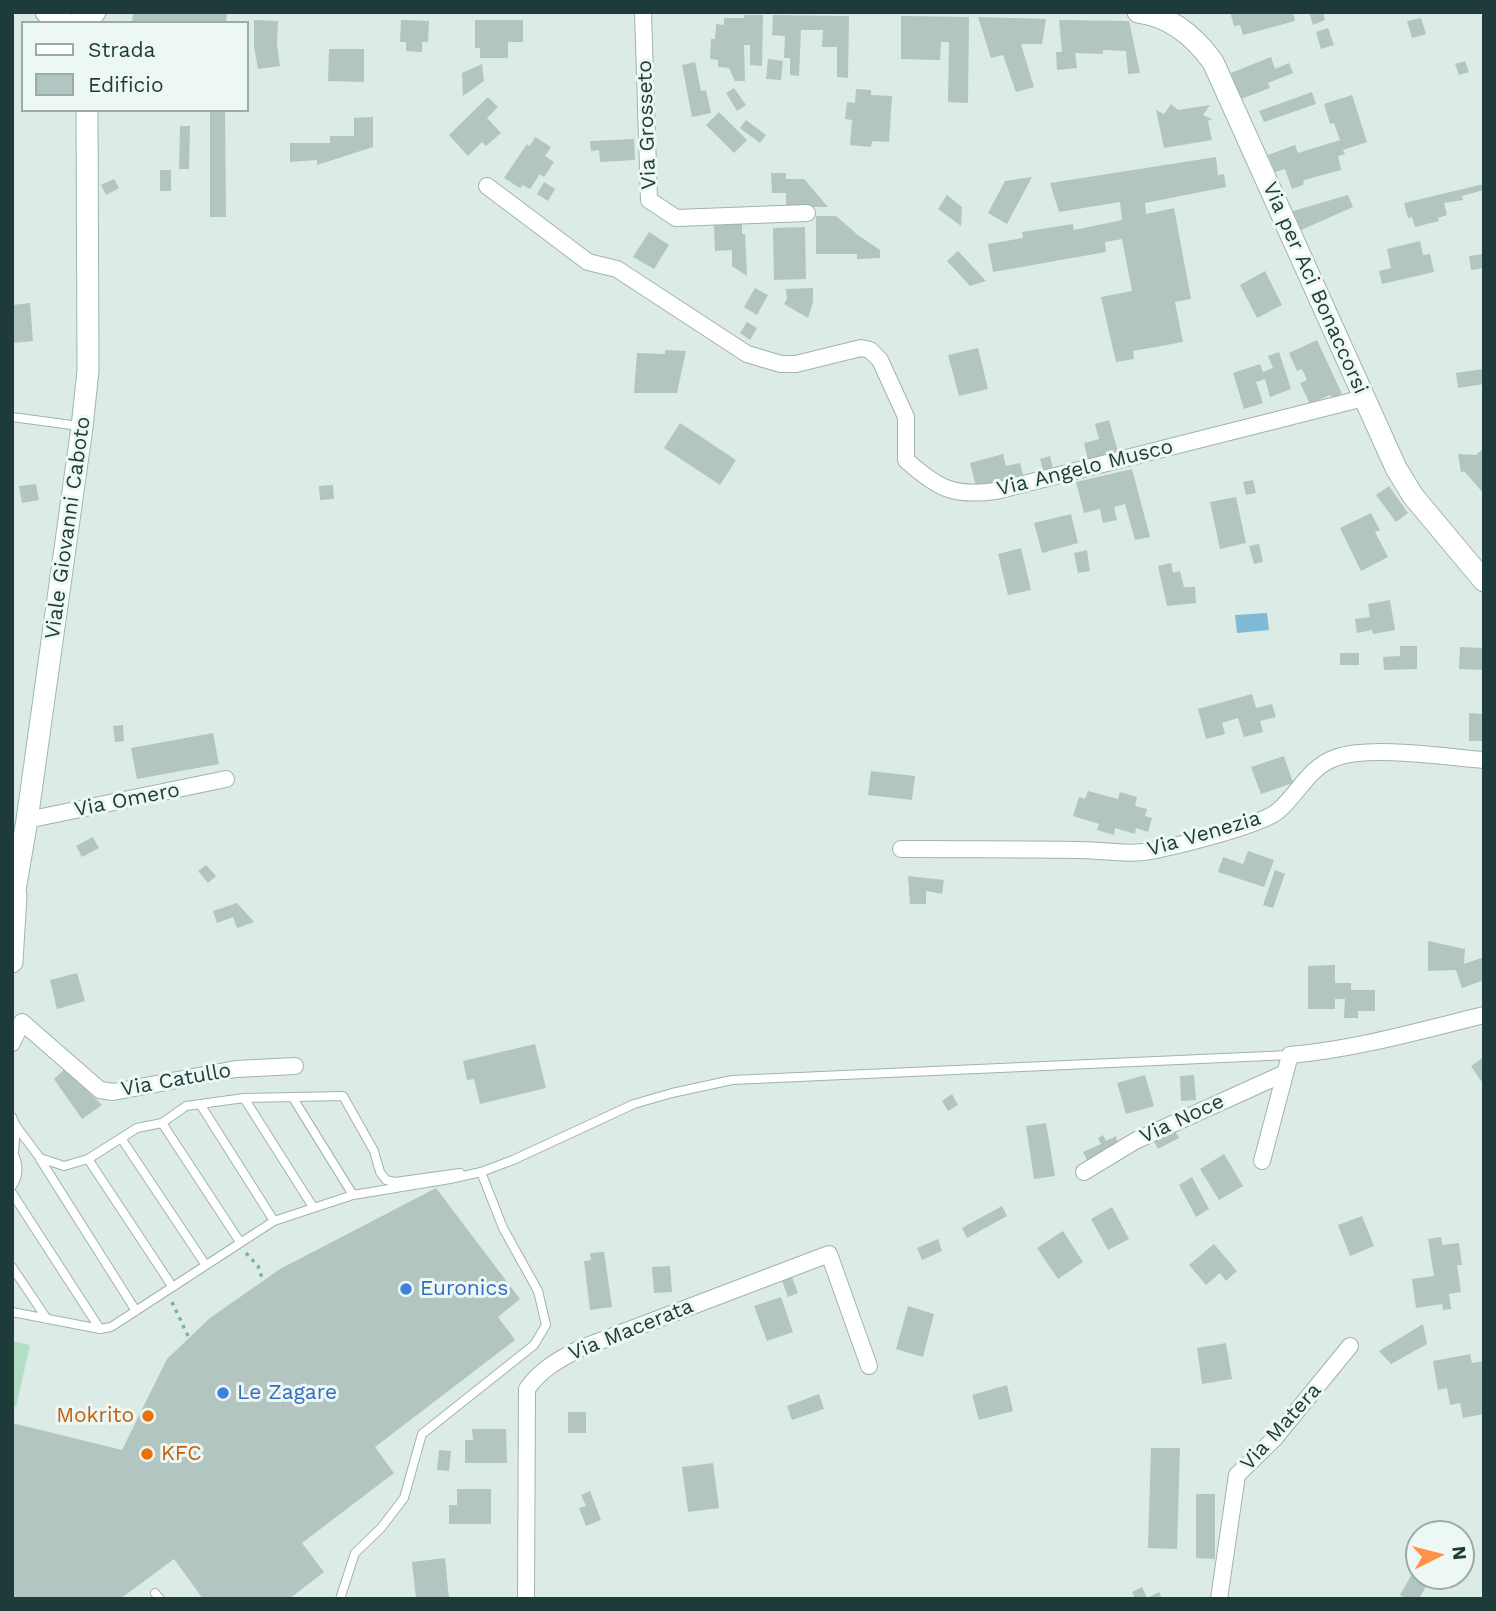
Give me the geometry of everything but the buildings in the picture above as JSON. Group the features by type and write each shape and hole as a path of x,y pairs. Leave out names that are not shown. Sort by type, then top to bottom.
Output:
{"main road":[{"name":"Via per Aci Bonaccorsi","path":"1138,12 1165,19 1178,27 1197,40 1213,62 1396,468 1413,496 1484,582"},
{"path":"76,112 87,159"},
{"path":"87,112 87,159"},
{"name":"Viale Giovanni Caboto","path":"12,962 14,901 88,371 87,159"}],"street":[{"name":"Via Grosseto","path":"643,12 649,200 676,218 807,213"},
{"name":"Via Angelo Musco","path":"487,186 588,261 617,269 747,354 781,364 796,364 861,348 870,350 880,360 906,417 906,460 930,481 953,492 996,491 1364,398"},
{"name":"Via Venezia","path":"901,849 1134,853 1155,851 1258,821 1276,813 1317,767 1342,756 1375,752 1484,760"},
{"name":"Via Omero","path":"27,820 226,779"},
{"path":"1262,1161 1290,1055 1377,1042 1484,1015"},
{"name":"Via Catullo","path":"12,1043 22,1022 100,1090 113,1092 236,1069 295,1066"},
{"name":"Via Noce","path":"1084,1172 1135,1141 1285,1073"},
{"name":"Via Macerata","path":"526,1599 527,1389 535,1377 554,1362 579,1349 829,1254 869,1366"},
{"name":"Via Matera","path":"1219,1599 1237,1475 1274,1439 1350,1346"}],"lane":[{"path":"12,418 82,427"},
{"path":"12,1312 100,1329 111,1326 274,1221 353,1195 450,1180 481,1172 634,1104 732,1080 1290,1055"},
{"path":"40,1158 64,1166 88,1160 137,1128 162,1123 186,1106 244,1098 343,1097 374,1151 380,1172 386,1180 395,1182 450,1173 481,1172"},
{"path":"244,1098 313,1208"},
{"path":"293,1098 353,1195"},
{"path":"200,1104 274,1221"},
{"path":"12,1186 16,1180 18,1165 13,1151 14,1121"},
{"path":"14,1121 136,1311"},
{"path":"162,1123 240,1242"},
{"path":"121,1138 205,1264"},
{"path":"88,1160 169,1288"},
{"path":"340,1599 355,1553 382,1528 404,1498 422,1434 534,1345 546,1325 538,1291 503,1228 481,1172"},
{"path":"12,1193 100,1329"},
{"path":"12,1267 47,1320"}],"path":[{"path":"240,1242 258,1266 263,1281"},
{"path":"169,1288 189,1338"}],"green space":[{"path":"12,1341 30,1345 16,1407 12,1406"}],"water":[{"path":"1267,613 1269,630 1237,633 1235,615"}],"place":[{"name":"Euronics","path":"406,1289"},
{"name":"Le Zagare","path":"223,1393"},
{"name":"Mokrito","path":"148,1416"},
{"name":"KFC","path":"147,1454"}]}
